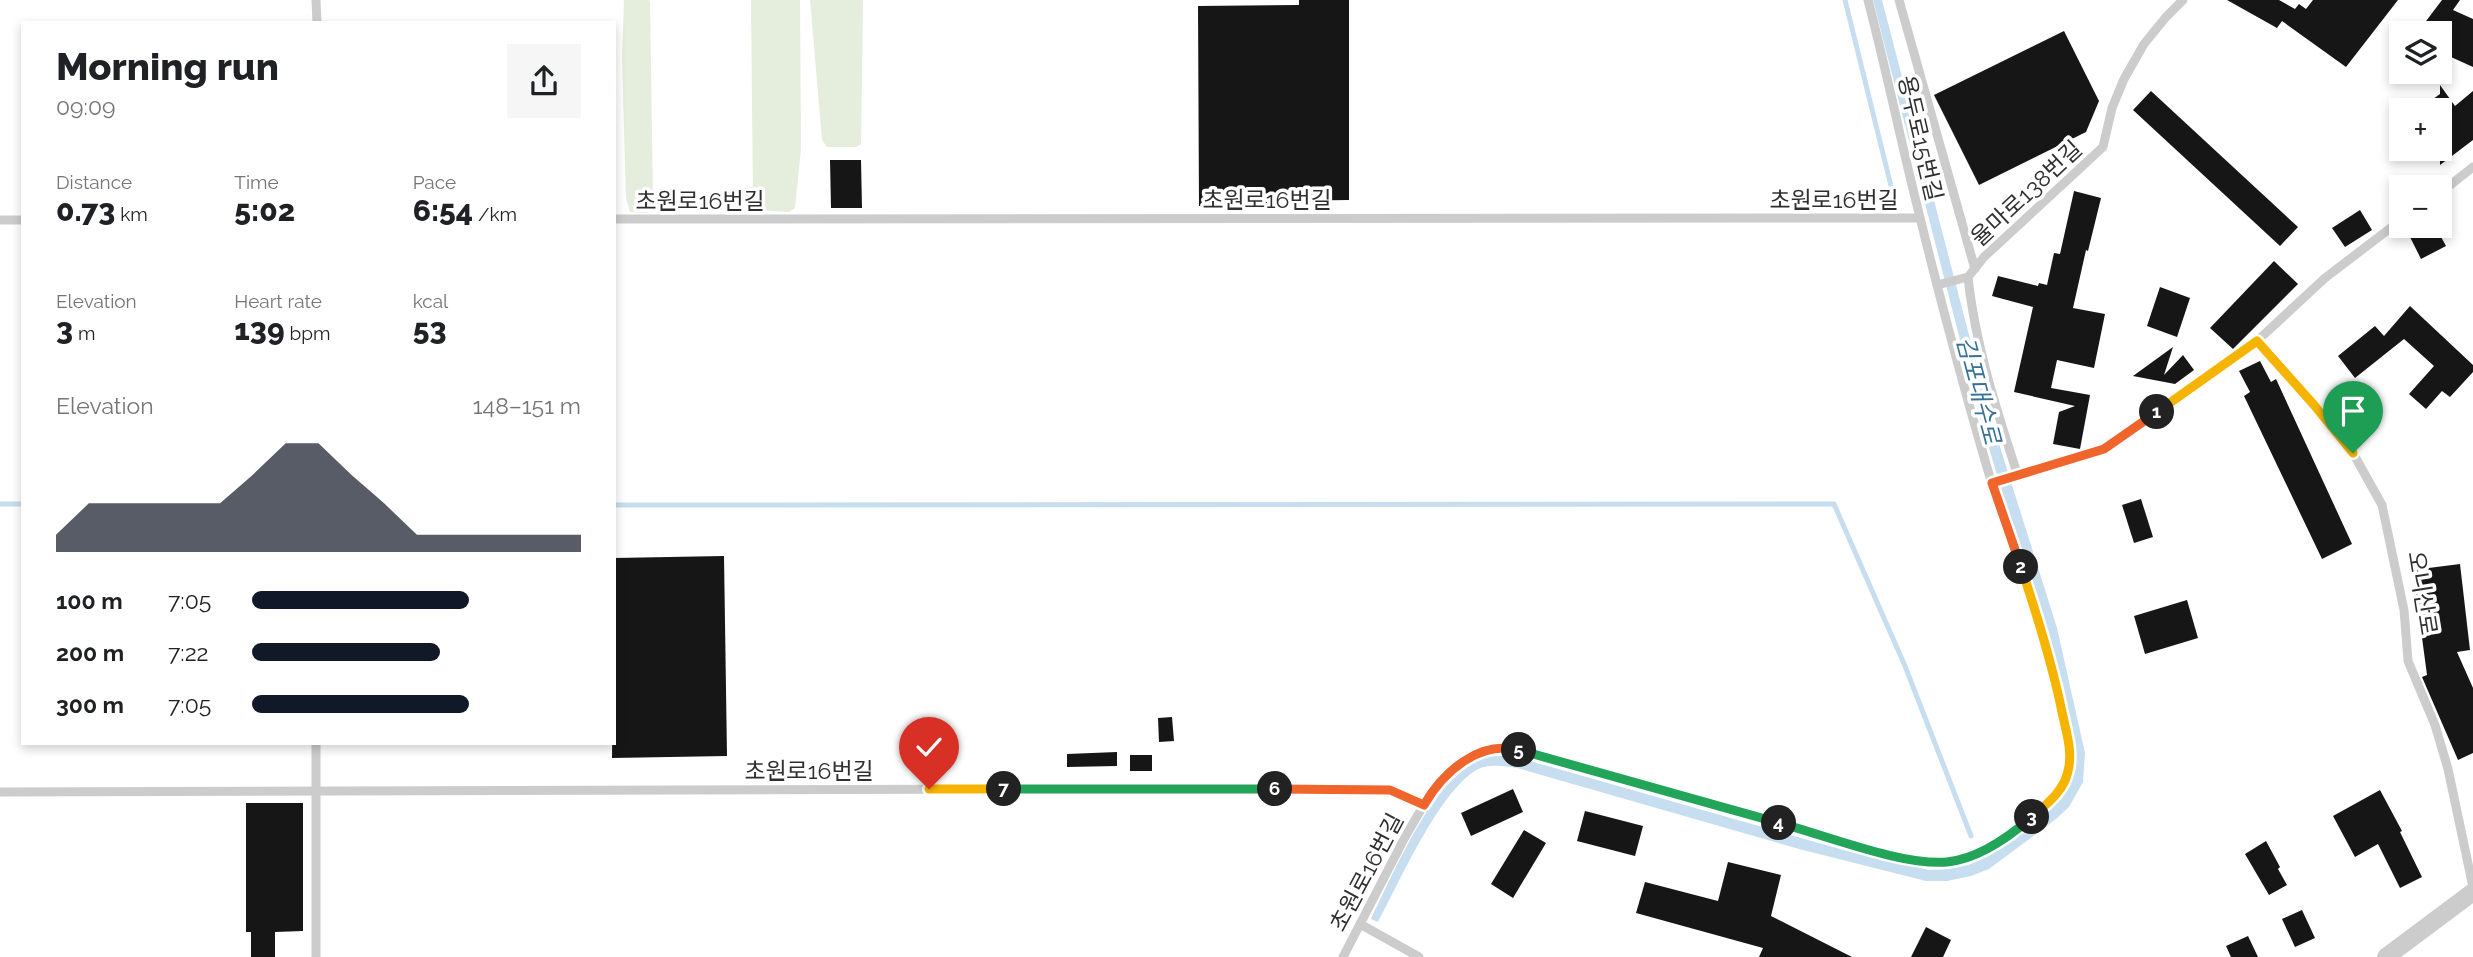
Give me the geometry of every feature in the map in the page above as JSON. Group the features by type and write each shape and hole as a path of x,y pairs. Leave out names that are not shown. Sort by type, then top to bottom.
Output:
{"street":[{"name":"오니산로","path":"2386,957 2473,890"}],"lane":[{"path":"316,0 317,21"},
{"name":"용두로15번길","path":"1868,0 1937,285"},
{"path":"1899,0 1972,273 1970,297 1988,373 2018,476"},
{"name":"율마로138번길","path":"1937,285 1972,273 2002,240 2103,147 2112,108 2124,79 2144,44 2183,0"},
{"path":"2452,184 2473,167"},
{"name":"초원로16번길","path":"616,219 1920,218"},
{"path":"0,220 21,220"},
{"path":"1992,483 2104,449 2257,341 2325,278 2389,229"},
{"name":"초원로16번길","path":"1343,957 1434,787 1473,754 1514,749 1889,855 1930,862 1948,862 1983,852 2052,800 2062,787 2070,756 2059,698 2042,631 1992,483 1937,285"},
{"name":"오니산로","path":"2257,341 2353,453 2382,505 2404,610 2408,661 2435,725 2448,769 2473,890"},
{"path":"316,745 316,957"},
{"name":"초원로16번길","path":"0,792 1377,789 1402,794 1424,805"},
{"path":"1360,924 1419,957"}],"green space":[{"path":"624,0 650,2 653,208 647,213 630,212 626,198 622,58"},
{"path":"751,0 800,0 801,149 795,208 789,212 756,210 753,201"},
{"path":"810,0 863,0 861,144 856,147 827,147 822,140"}],"water":[{"name":"김포대수로","path":"1873,0 1882,0 1989,412 2057,628 2085,753 2083,782 2069,807 1989,869 1947,881 1926,881 1799,849 1517,768 1485,767 1461,782 1447,799 1420,841 1378,922 1371,919 1402,855 1431,805 1462,768 1483,758 1516,757 1847,851 1929,870 1968,865 1988,856 2016,837 2061,799 2070,786 2075,757 2063,695 1980,418"}],"building":[{"path":"1299,0 1349,0 1349,200 1199,206 1198,6 1299,5"},
{"path":"2227,0 2279,0 2295,9 2299,4 2306,9 2313,0 2398,0 2346,67 2282,21 2277,28"},
{"path":"2442,0 2460,0 2453,10 2473,19 2473,67 2452,57 2452,21 2426,21"},
{"path":"2064,31 2099,101 2086,132 1979,185 1934,95"},
{"path":"2440,85 2449,98 2434,98 2440,94"},
{"path":"2151,91 2298,227 2280,246 2133,110"},
{"path":"2473,91 2473,140 2452,156 2452,102 2455,106"},
{"path":"830,160 861,160 862,208 831,208"},
{"path":"2074,191 2101,198 2073,308 2105,314 2094,368 2057,360 2051,388 2090,395 2080,449 2053,444 2059,412 2075,406 2014,392 2033,307 1992,296 1998,276 2038,286 2039,283 2047,285 2054,253 2060,254"},
{"path":"2360,210 2372,230 2345,247 2332,228"},
{"path":"2410,238 2442,238 2446,246 2421,259"},
{"path":"2274,261 2298,284 2233,349 2210,328"},
{"path":"2160,287 2190,298 2177,337 2147,326"},
{"path":"2410,306 2473,365 2473,372 2450,397 2442,391 2426,409 2409,394 2434,366 2404,339 2355,378 2338,356 2375,326 2384,336"},
{"path":"2173,347 2164,375 2183,355 2194,370 2175,384 2133,376"},
{"path":"2260,361 2271,382 2276,379 2352,544 2322,559 2244,396 2250,392 2239,371"},
{"path":"2141,499 2153,537 2134,543 2122,505"},
{"path":"724,556 727,756 612,758 612,745 616,745 616,558"},
{"path":"2460,564 2470,650 2457,652 2473,688 2473,753 2458,760 2422,677 2427,675 2413,570"},
{"path":"2187,600 2198,638 2145,654 2134,616"},
{"path":"1172,717 1174,741 1159,742 1158,718"},
{"path":"1117,752 1117,766 1067,767 1067,754"},
{"path":"1130,755 1152,755 1152,771 1130,771"},
{"path":"1513,789 1523,812 1471,836 1461,813"},
{"path":"2380,790 2422,877 2400,888 2378,844 2355,857 2333,816"},
{"path":"246,803 303,803 303,931 275,932 275,957 251,957 251,932 246,932"},
{"path":"1585,811 1643,826 1635,856 1577,841"},
{"path":"1524,830 1546,843 1513,898 1491,884"},
{"path":"2266,841 2287,885 2269,895 2245,854"},
{"path":"1728,862 1781,875 1771,916 1852,957 1759,957 1763,948 1636,913 1645,882 1718,901"},
{"path":"2302,910 2315,938 2295,947 2282,919"},
{"path":"1926,927 1951,940 1943,957 1911,957"},
{"path":"2248,936 2258,957 2231,957 2226,946"}],"waterway":[{"path":"1801,206 1865,204 1886,197 1892,190 1845,0"},
{"path":"0,504 21,504"},
{"path":"616,505 1834,504 1905,666 1971,836"}],"route":[{"path":"929,789 1377,789 1402,794 1424,805 1434,787 1473,754 1514,749 1889,855 1930,862 1965,859 1983,852 2001,840 2052,800 2062,787 2070,756 2042,631 1992,483 2104,449 2257,341 2353,453"}]}
